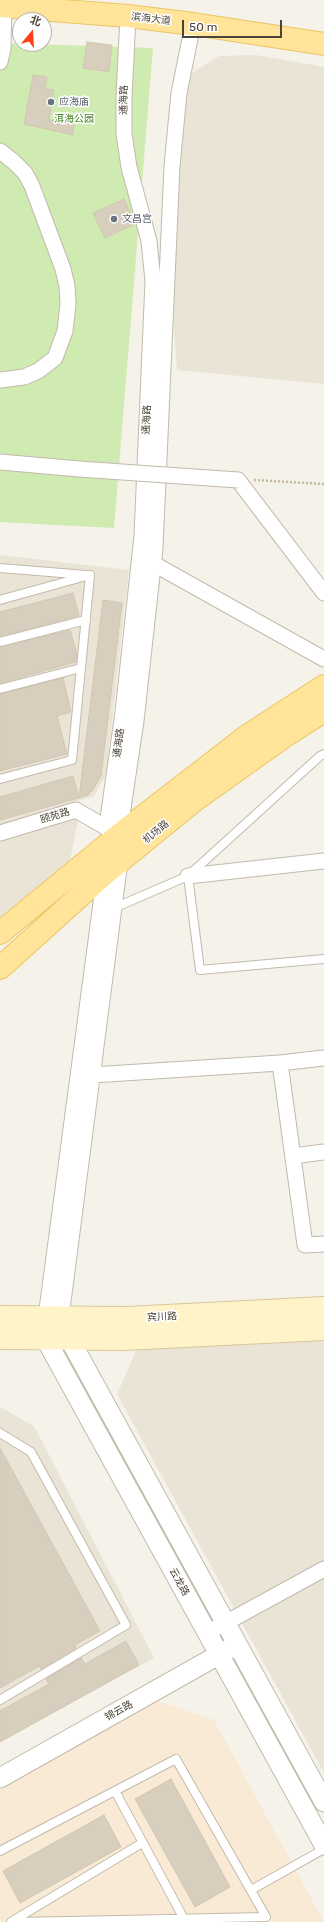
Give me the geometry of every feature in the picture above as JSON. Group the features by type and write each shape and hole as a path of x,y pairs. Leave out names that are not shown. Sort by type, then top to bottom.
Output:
{"main road":[{"name":"滨海大道","path":"2,6 128,16 193,24 324,44"},
{"name":"机场路","path":"0,933 113,831 247,736 324,686"},
{"name":"机场路","path":"0,968 112,867 195,800 285,736 324,711"},
{"name":"宾川路","path":"0,1338 51,1324 127,1318 324,1308"},
{"name":"宾川路","path":"0,1317 51,1324 69,1338 124,1339 324,1329"}],"street":[{"path":"0,62 3,48 2,6"},
{"name":"通海路","path":"113,831 123,712 140,556 145,479 153,272 150,241 132,182 124,134 124,97 128,16"},
{"name":"通海路","path":"113,831 136,721 153,564 159,484 172,166 179,92 193,24"},
{"path":"0,151 25,173 32,186 63,269 67,286 68,304 65,331 55,358 38,371 24,377 0,380"},
{"path":"0,462 238,480 324,593"},
{"path":"140,556 324,660"},
{"name":"颐苑路","path":"0,833 76,810 113,831"},
{"path":"188,876 324,861"},
{"path":"51,1324 92,1075 114,908 112,867"},
{"path":"51,1324 112,867"},
{"path":"92,1075 280,1063 324,1058"},
{"path":"280,1063 305,1245 324,1244"},
{"path":"293,1156 324,1152"},
{"name":"云龙路","path":"51,1324 207,1633 324,1845"},
{"name":"云龙路","path":"69,1338 324,1802"},
{"path":"207,1633 324,1569"},
{"name":"锦云路","path":"0,1778 238,1645"}],"lane":[{"path":"0,568 90,575"},
{"path":"0,600 90,575"},
{"path":"0,779 72,760 90,575"},
{"path":"0,642 86,620"},
{"path":"0,689 81,668"},
{"path":"114,908 188,876 324,754"},
{"path":"188,876 200,970 324,959"},
{"path":"0,1433 31,1452 126,1625 0,1700"},
{"path":"0,1851 176,1759 266,1917 18,1922"},
{"path":"115,1791 184,1918"},
{"path":"11,1922 142,1843"},
{"path":"251,1890 324,1849"}],"path":[{"path":"238,480 324,484"}],"shaded area":[{"path":"256,55 324,67 324,384 177,370 172,302 177,103 192,73 219,56"},
{"path":"0,555 129,570 106,775 94,796 0,826"},
{"path":"81,806 70,860 0,918 0,830"},
{"path":"324,1341 324,1773 117,1394 137,1349"},
{"path":"0,1407 34,1426 154,1658 0,1742"},
{"path":"154,1700 214,1720 324,1922 0,1922 0,1785"}],"green space":[{"name":"洱海公园","path":"0,43 12,43 12,52 52,52 52,45 153,48 114,528 0,522"}],"building":[{"path":"87,42 112,45 109,72 83,68"},
{"path":"33,75 47,77 45,89 54,90 49,120 74,124 73,135 24,124"},
{"path":"124,199 135,224 105,238 93,213"},
{"path":"73,593 79,616 0,636 0,612"},
{"path":"103,600 122,603 101,776 88,795 79,798"},
{"path":"70,630 77,654 76,662 0,683 0,647"},
{"path":"63,678 71,712 57,716 67,754 0,771 0,694"},
{"path":"73,776 79,798 0,820 0,797"},
{"path":"0,1448 100,1631 78,1643 75,1646 76,1648 41,1669 39,1666 0,1688"},
{"path":"126,1641 139,1665 0,1742 0,1711 49,1684 46,1679 81,1658 85,1664"},
{"path":"171,1779 230,1887 195,1907 135,1799"},
{"path":"104,1815 121,1847 20,1903 3,1871"}],"place":[{"name":"应海庙","path":"51,102"},
{"name":"文昌宫","path":"114,219"}]}
